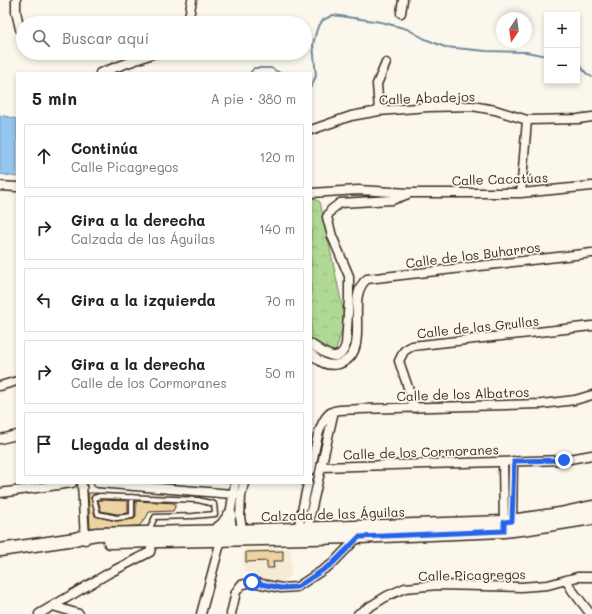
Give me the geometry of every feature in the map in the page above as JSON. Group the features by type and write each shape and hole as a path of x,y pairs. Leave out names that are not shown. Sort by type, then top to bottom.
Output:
{"main road":[{"name":"Calzada de las Águilas","path":"508,526 592,507"},
{"path":"230,515 223,525 231,535"},
{"name":"Calzada de las Águilas","path":"0,550 81,539 97,534 153,537 360,532 508,526 592,518"},
{"name":"Calzada de las Águilas","path":"231,535 302,529 360,532"}],"street":[{"path":"16,0 17,16"},
{"path":"189,16 192,0"},
{"path":"401,13 403,0"},
{"path":"103,72 136,60"},
{"path":"379,110 377,84 386,63"},
{"name":"Calle Abadejos","path":"312,130 351,116 379,110 472,106 495,110 527,120 578,119 592,117"},
{"path":"521,193 527,120"},
{"path":"0,186 16,187"},
{"name":"Calle Cacatúas","path":"409,193 521,193 592,186"},
{"path":"312,193 358,190 409,193"},
{"path":"312,345 328,355 335,356 341,355 346,344 349,299 348,276 332,236 327,217 331,210 340,203 392,200 409,193"},
{"name":"Calle de los Buharros","path":"312,355 322,363 332,366 346,362 350,358 356,346 357,307 360,287 367,279 592,253"},
{"name":"Calle de las Grullas","path":"415,408 399,361 404,351 412,346 592,326"},
{"path":"0,386 16,381"},
{"name":"Calle de los Albatros","path":"334,411 542,404 575,400 592,395"},
{"path":"302,529 321,467 334,411"},
{"path":"312,466 322,423 327,416 334,411"},
{"path":"0,439 16,435"},
{"name":"Calle de los Cormoranes","path":"321,467 564,460 583,458 592,455"},
{"path":"508,526 514,461"},
{"path":"503,462 508,526"},
{"path":"0,493 65,484"},
{"path":"81,539 82,484"},
{"path":"110,484 241,496"},
{"path":"231,535 230,515 235,484"},
{"path":"201,614 231,535 240,517 241,496 244,484"},
{"path":"302,529 308,484"},
{"path":"231,614 236,592 241,585 252,582 281,588 297,587 332,564 360,532"},
{"path":"39,614 109,573 150,552 153,537"},
{"name":"Calle Picagregos","path":"358,614 387,596 405,588 438,585 521,587 548,585 577,576 592,577"},
{"path":"566,580 590,613"},
{"path":"53,606 80,614"}],"lane":[{"path":"132,497 132,516 117,518 98,514 94,498 100,496 132,497 198,500 214,504 215,514 155,517 151,526 153,537"}],"shaded area":[{"path":"290,548 292,572 291,576 284,581 277,583 265,581 255,577 251,573 246,573 242,565 244,549"}],"green space":[{"path":"312,197 320,202 345,319 334,357 312,345"}],"water":[{"path":"0,115 16,119 16,177 0,174"}],"building":[{"path":"88,493 98,493 91,497 95,516 116,521 134,519 136,516 136,501 175,503 175,507 173,511 149,512 139,526 90,528"},
{"path":"98,500 128,501 128,513 117,514 101,511"},
{"path":"283,551 283,561 273,561 274,568 267,568 267,561 246,562 246,552"}],"waterway":[{"path":"312,85 316,76 313,44 317,29 323,20 333,15 381,22 407,29 425,39 445,47 486,51 526,52 544,55"},
{"path":"580,66 592,77"},
{"path":"251,72 254,68 271,68 278,72"}],"route":[{"path":"252,582 281,588 297,587 332,564 359,537 504,531 504,522 512,521 514,461 564,460"}]}
